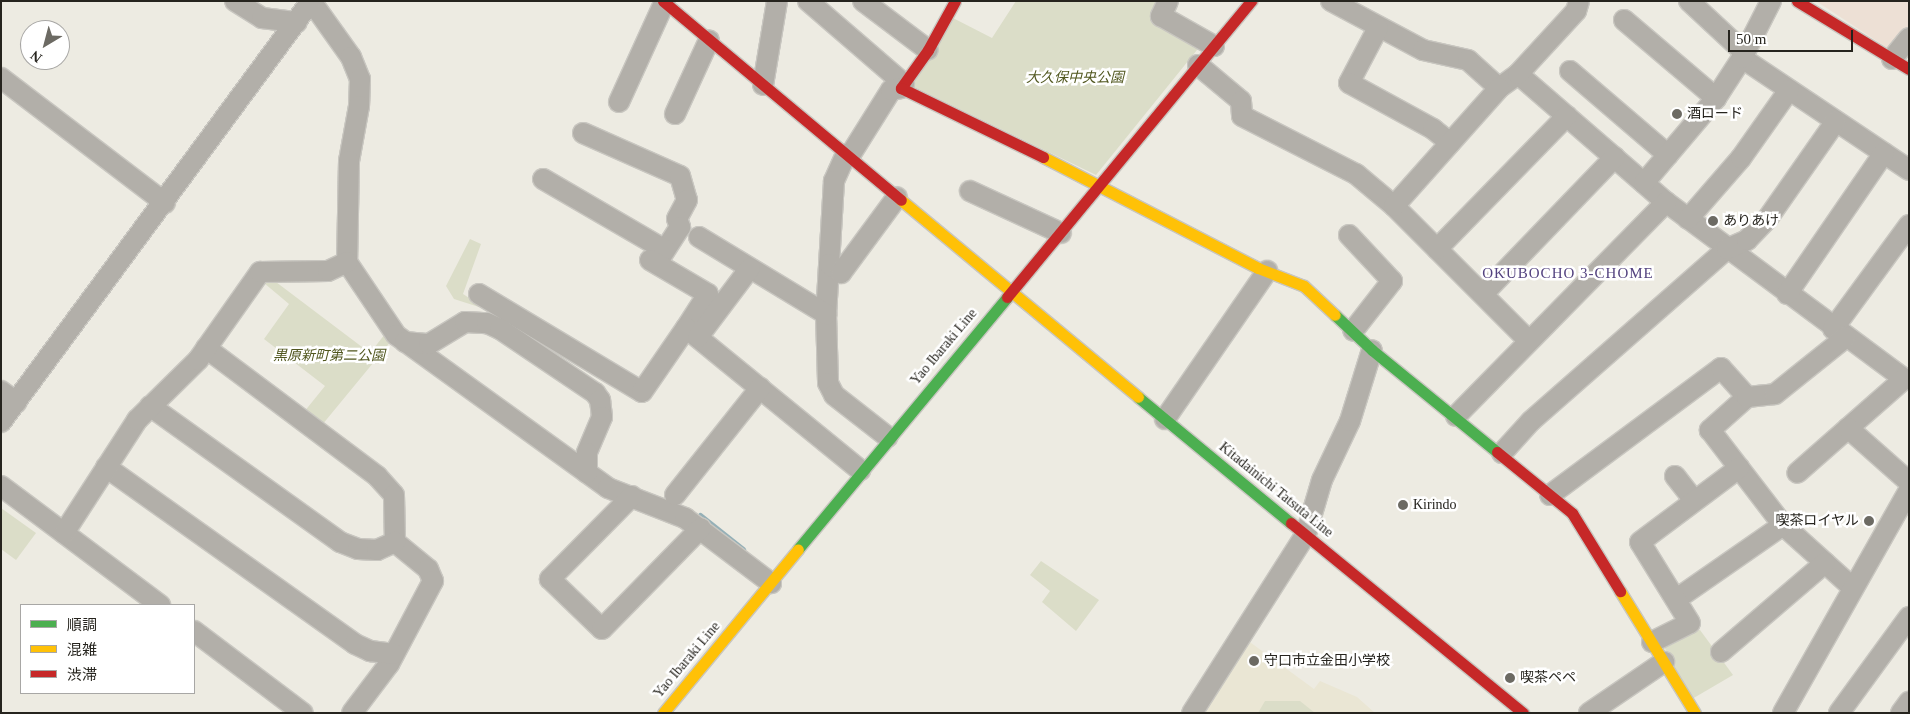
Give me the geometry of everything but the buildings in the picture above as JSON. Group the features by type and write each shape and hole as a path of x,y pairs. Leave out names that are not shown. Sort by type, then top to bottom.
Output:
{"street":[{"path":"235,1 262,18 297,22"},
{"path":"1,422 8,397 165,203 311,1 351,57 360,79 359,106 349,161 347,262 396,336 608,488 655,504 701,528 771,582"},
{"path":"763,85 777,1"},
{"path":"808,1 902,86 1267,271 1304,286 1372,350 1502,453 1572,513 1695,713"},
{"path":"863,1 928,50"},
{"path":"888,437 834,396 828,383 826,314 834,181 848,155 892,90 902,86 928,50 955,1"},
{"path":"1168,1 1161,16 1214,46"},
{"name":"Yao Ibaraki Line","path":"663,713 860,470 1061,233 1251,1"},
{"path":"1331,1 1378,28 1423,50 1468,60 1499,88"},
{"path":"1394,206 1499,88 1518,74 1576,11 1579,1"},
{"path":"1689,1 1744,56 1789,90 1909,170"},
{"path":"1644,183 1716,98 1744,56 1771,1"},
{"path":"1797,1 1901,64 1909,38"},
{"path":"619,102 664,2"},
{"name":"Kitadainichi Tatsuta Line","path":"664,2 1010,291 1524,713"},
{"path":"1624,20 1716,98"},
{"path":"1378,28 1350,83 1433,129 1450,143"},
{"path":"675,114 709,40"},
{"path":"1198,65 1241,101 1242,116 1356,174 1394,206 1528,340"},
{"path":"1570,71 1668,155"},
{"path":"1518,74 1666,202 1839,334 1904,379 1796,473"},
{"path":"1,78 165,203"},
{"path":"1688,219 1741,158 1789,90"},
{"path":"1437,249 1567,116"},
{"path":"1502,453 1532,420 1727,249 1747,240 1768,218 1836,121"},
{"path":"583,133 680,176 687,200 677,219 680,227 657,258"},
{"path":"1787,294 1884,153"},
{"path":"1482,294 1615,157"},
{"path":"544,179 708,294 692,332"},
{"path":"970,191 1061,233"},
{"path":"829,264 841,273 897,197"},
{"path":"1456,416 1528,340 1666,202"},
{"path":"1853,588 1782,525 1710,430 1747,397 1775,394 1839,334 1909,225"},
{"path":"1349,235 1392,281 1353,331"},
{"path":"699,237 826,314"},
{"path":"64,533 136,420 198,360 260,272 328,271 347,262"},
{"path":"478,294 642,392 692,332 750,268"},
{"path":"1165,419 1267,271"},
{"path":"405,342 429,344 465,322 487,323 500,329 592,391 600,400 603,411 587,453 587,473"},
{"path":"692,332 860,470"},
{"path":"206,348 377,476 394,495 395,542 428,569 433,581 394,654 352,713"},
{"path":"1192,713 1306,534 1322,480 1350,421 1372,350"},
{"path":"1550,494 1721,368 1747,397"},
{"path":"592,391 606,372"},
{"path":"675,495 760,388"},
{"path":"150,406 340,542 358,549 377,550 395,542"},
{"path":"1848,428 1909,482"},
{"path":"106,467 349,640 370,652 394,654"},
{"path":"1652,642 1690,623 1678,598 1640,542 1739,468"},
{"path":"1675,476 1694,500"},
{"path":"1,486 159,604"},
{"path":"1783,713 1909,490"},
{"path":"632,496 550,579 602,629 701,528"},
{"path":"1678,598 1782,525"},
{"path":"1721,652 1825,563"},
{"path":"1840,713 1909,617"},
{"path":"195,631 304,713"},
{"path":"1589,713 1664,662"},
{"path":"1901,713 1909,702"}],"shaded area":[{"path":"1816,1 1909,1 1909,29 1892,51"},
{"name":"守口市立金田小学校","path":"1247,640 1314,689 1320,681 1357,697 1375,713 1199,713"}],"green space":[{"name":"大久保中央公園","path":"1016,1 1162,1 1201,45 1096,175 912,86 953,18 992,38"},
{"path":"470,239 481,244 463,294 480,305 479,307 454,299 446,286"},
{"name":"黒原新町第二公園","path":"272,279 370,353 385,334 392,340 322,425 304,412 325,386 264,339 289,304 264,283"},
{"path":"1,508 36,533 16,560 1,549"},
{"path":"1041,561 1099,600 1076,631 1042,602 1050,591 1030,575"},
{"path":"1700,630 1733,675 1692,699 1661,641"},
{"path":"1265,701 1300,701 1315,713 1258,713"}],"waterway":[{"path":"700,515 743,549"}],"traffic: fast":[{"path":"798,549 1007,297"},
{"path":"1335,315 1372,350 1497,452"},
{"path":"1138,397 1291,523"}],"traffic: slow":[{"path":"1043,157 1258,268 1304,286 1335,315"},
{"path":"901,200 1138,397"},
{"path":"663,713 798,549"},
{"path":"1620,591 1695,713"}],"traffic: jam":[{"path":"663,1 901,200"},
{"path":"955,1 928,50 901,88 1043,157"},
{"path":"1007,297 1251,1"},
{"path":"1797,1 1909,69"},
{"path":"1497,452 1572,513 1620,591"},
{"path":"1291,523 1523,713"}],"place":[{"name":"酒ロード","path":"1677,114"},
{"name":"ありあけ","path":"1713,221"},
{"name":"Kirindo","path":"1403,505"},
{"name":"喫茶ロイヤル","path":"1869,521"},
{"name":"守口市立金田小学校","path":"1254,661"},
{"name":"喫茶ペペ","path":"1510,678"}],"district":[{"name":"OKUBOCHO 3-CHOME","path":"1568,274"}]}
